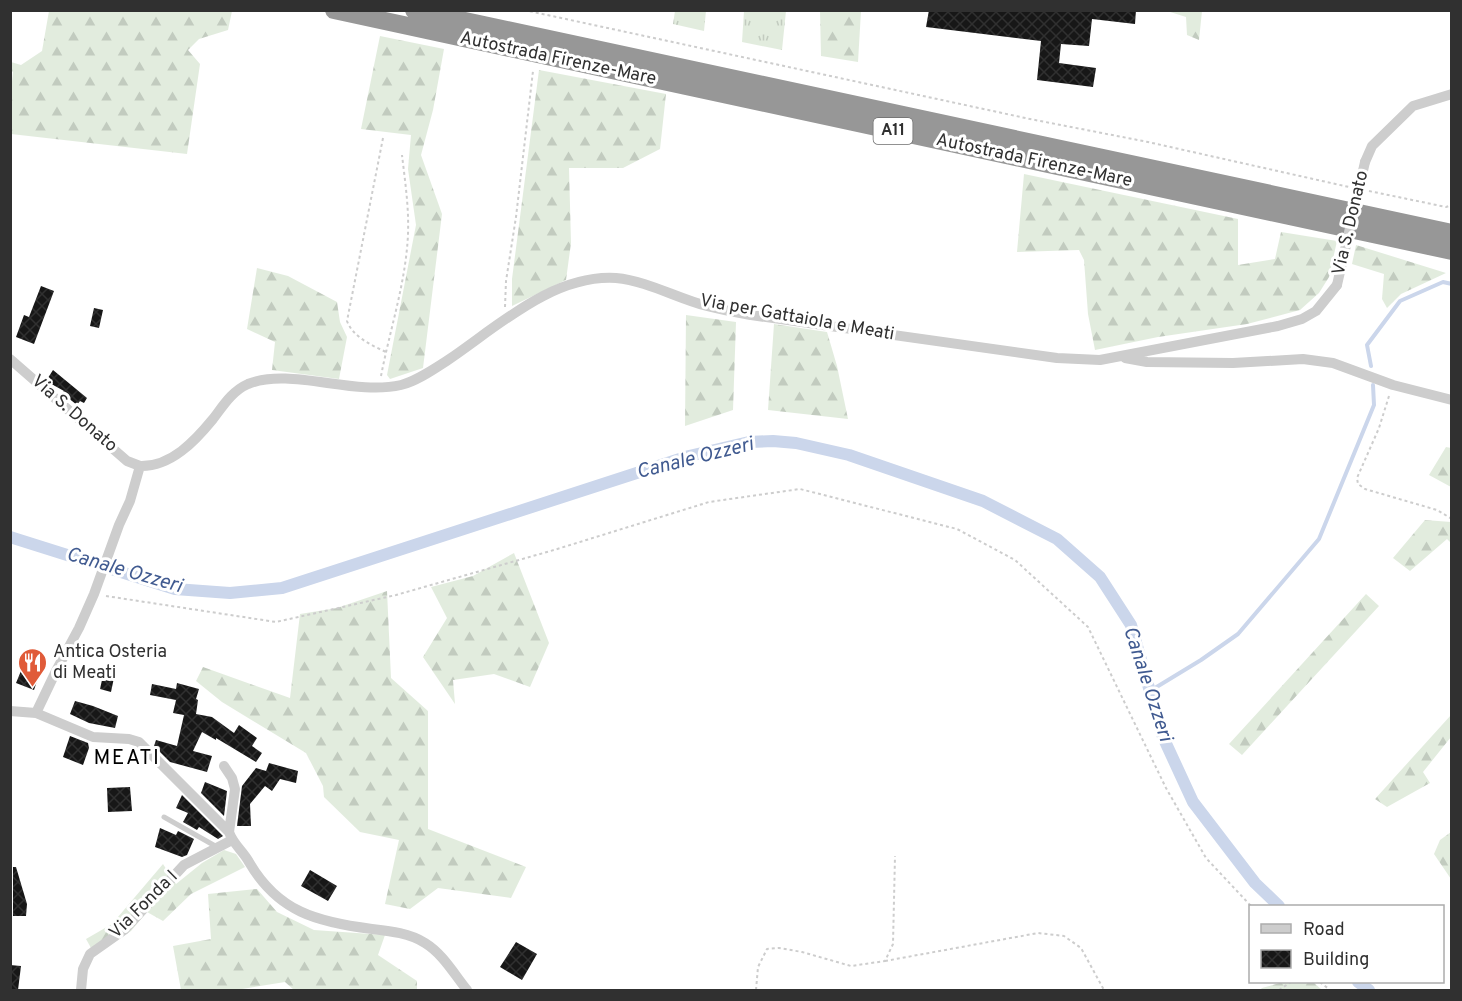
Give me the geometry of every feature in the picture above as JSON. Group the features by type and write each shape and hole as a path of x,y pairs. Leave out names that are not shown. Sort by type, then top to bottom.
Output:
{"highway":[{"name":"Autostrada Firenze-Mare","path":"334,10 1452,251"},
{"name":"Autostrada Firenze-Mare","path":"414,10 1452,233"}],"street":[{"name":"Via S. Donato","path":"1337,285 1365,162 1372,146 1413,105 1452,94"},
{"name":"Via per Gattaiola e Meati","path":"140,465 153,466 166,462 189,444 230,396 248,385 274,378 367,388 401,385 432,371 530,301 592,279 639,282 707,306 751,315 1058,358 1100,360 1278,326 1302,319 1316,311 1337,285"},
{"path":"1119,356 1147,362 1233,363 1303,359 1333,363 1393,385 1452,400"},
{"name":"Via S. Donato","path":"10,358 127,461 140,465"},
{"path":"36,713 80,628 130,501 140,465"},
{"path":"10,711 36,713 93,737 129,739 139,742 230,836 246,856 260,881 287,905 324,922 400,933 423,942 438,953 467,990"},
{"path":"225,766 235,789 230,836"},
{"name":"Via Fonda I","path":"81,990 83,969 90,954 124,930 184,865 219,847 230,836"}],"lane":[{"path":"164,817 219,847"}],"path":[{"path":"524,10 1355,188"},
{"path":"506,319 506,281 533,71"},
{"path":"383,138 347,321 350,330 368,344 386,352"},
{"path":"379,387 404,273 408,236 402,155"},
{"path":"1366,191 1446,207 1452,205"},
{"path":"1393,385 1379,428 1357,478 1358,484 1365,489 1437,510 1452,519"},
{"path":"94,594 276,622 396,595 554,550 709,502 800,489 957,529 1015,560 1088,627 1166,788 1206,858 1250,905"},
{"path":"885,961 893,944 895,856"},
{"path":"756,990 758,967 767,950 779,948 802,952 851,966 1038,933 1064,936 1081,948 1104,990"}],"green space":[{"path":"49,11 232,11 228,30 199,39 188,50 200,64 187,154 11,134 13,72 11,62 21,65 42,51"},
{"path":"675,11 706,11 704,31 673,24"},
{"path":"744,11 786,11 782,50 742,42"},
{"path":"820,11 861,11 858,62 821,56"},
{"path":"1167,11 1202,11 1199,40 1187,35 1186,17"},
{"path":"380,36 444,49 433,110 421,155 442,214 423,368 390,379 387,375 416,225 408,169 411,135 361,129"},
{"path":"539,70 666,94 660,149 623,168 569,168 571,243 566,280 512,306 512,279"},
{"path":"1024,174 1238,219 1238,265 1275,259 1281,232 1337,241 1329,277 1319,293 1300,310 1247,324 1158,337 1095,350 1088,314 1084,260 1079,250 1017,252"},
{"path":"1356,245 1446,273 1401,294 1387,308 1382,299 1384,274 1352,264"},
{"path":"257,268 288,276 337,302 340,322 347,337 339,379 272,370 275,342 247,329"},
{"path":"686,315 736,322 733,410 685,426"},
{"path":"774,324 827,332 848,419 768,410"},
{"path":"1446,447 1451,448 1451,487 1429,475"},
{"path":"1425,520 1451,522 1451,543 1447,539 1410,571 1393,558"},
{"path":"514,553 549,643 530,687 494,674 453,680 455,704 423,657 447,618 431,587 473,576"},
{"path":"387,591 391,678 428,711 428,829 526,867 511,898 438,888 410,909 385,904 399,840 360,832 324,797 323,786 306,753 222,702 196,681 203,667 290,698 300,614 337,608"},
{"path":"1366,594 1379,606 1242,755 1229,744"},
{"path":"1451,715 1451,737 1423,772 1430,783 1387,807 1375,799"},
{"path":"1451,832 1451,879 1434,854 1440,840"},
{"path":"224,850 236,854 245,867 191,894 163,921 147,912 131,931 95,955 86,939 112,924 163,864 176,884 202,863"},
{"path":"257,889 277,912 314,930 385,935 378,955 417,981 417,990 294,990 285,982 236,990 181,990 173,946 211,939 208,894"},
{"path":"1280,983 1314,983 1322,990 1260,990"}],"building":[{"path":"929,10 1136,10 1135,24 1092,19 1089,46 1061,44 1059,63 1096,68 1093,87 1037,80 1041,41 926,27"},
{"path":"41,286 54,291 34,344 16,337 24,315 29,317"},
{"path":"94,308 103,310 99,328 90,326"},
{"path":"53,370 87,398 84,403 80,401 77,405 62,393 64,391 46,381"},
{"path":"23,666 40,672 34,690 16,683"},
{"path":"104,671 115,673 111,692 100,689"},
{"path":"177,683 199,689 196,714 212,717 234,733 239,725 257,738 252,746 262,753 256,762 202,732 193,751 212,756 207,772 170,762 154,746 156,740 177,746 184,715 173,713 176,700 150,695 152,684 176,689"},
{"path":"75,701 118,716 115,728 89,723 70,714"},
{"path":"70,736 88,743 89,748 83,765 63,757"},
{"path":"269,763 298,771 296,783 280,779 272,791 265,786 250,804 251,826 237,826 242,786 256,768 266,771"},
{"path":"205,782 227,791 224,816 201,793"},
{"path":"130,787 132,811 108,812 107,788"},
{"path":"182,795 223,836 218,839 199,827 197,830 183,822 188,813 176,808"},
{"path":"160,828 176,835 178,831 194,839 187,855 182,857 155,847"},
{"path":"13,867 16,867 27,904 26,916 13,916"},
{"path":"310,870 337,886 328,901 301,886"},
{"path":"516,942 537,954 522,980 500,967"},
{"path":"10,965 21,966 18,990 10,990"}],"waterway":[{"path":"1371,366 1367,345 1400,301 1443,282 1452,284"},
{"path":"1150,691 1238,634 1319,539 1374,405 1373,385"},
{"name":"Canale Ozzeri","path":"10,537 175,589 230,593 282,588 689,456 749,442 773,441 796,443 849,455 983,501 1057,539 1100,577 1131,625 1163,737 1193,802 1255,883 1278,905"},
{"name":"Canale Ozzeri","path":"1359,983 1369,990"}],"place":[{"name":"Antica Osteria di Meati","path":"32,688"}],"district":[{"name":"MEATI","path":"127,758"}]}
